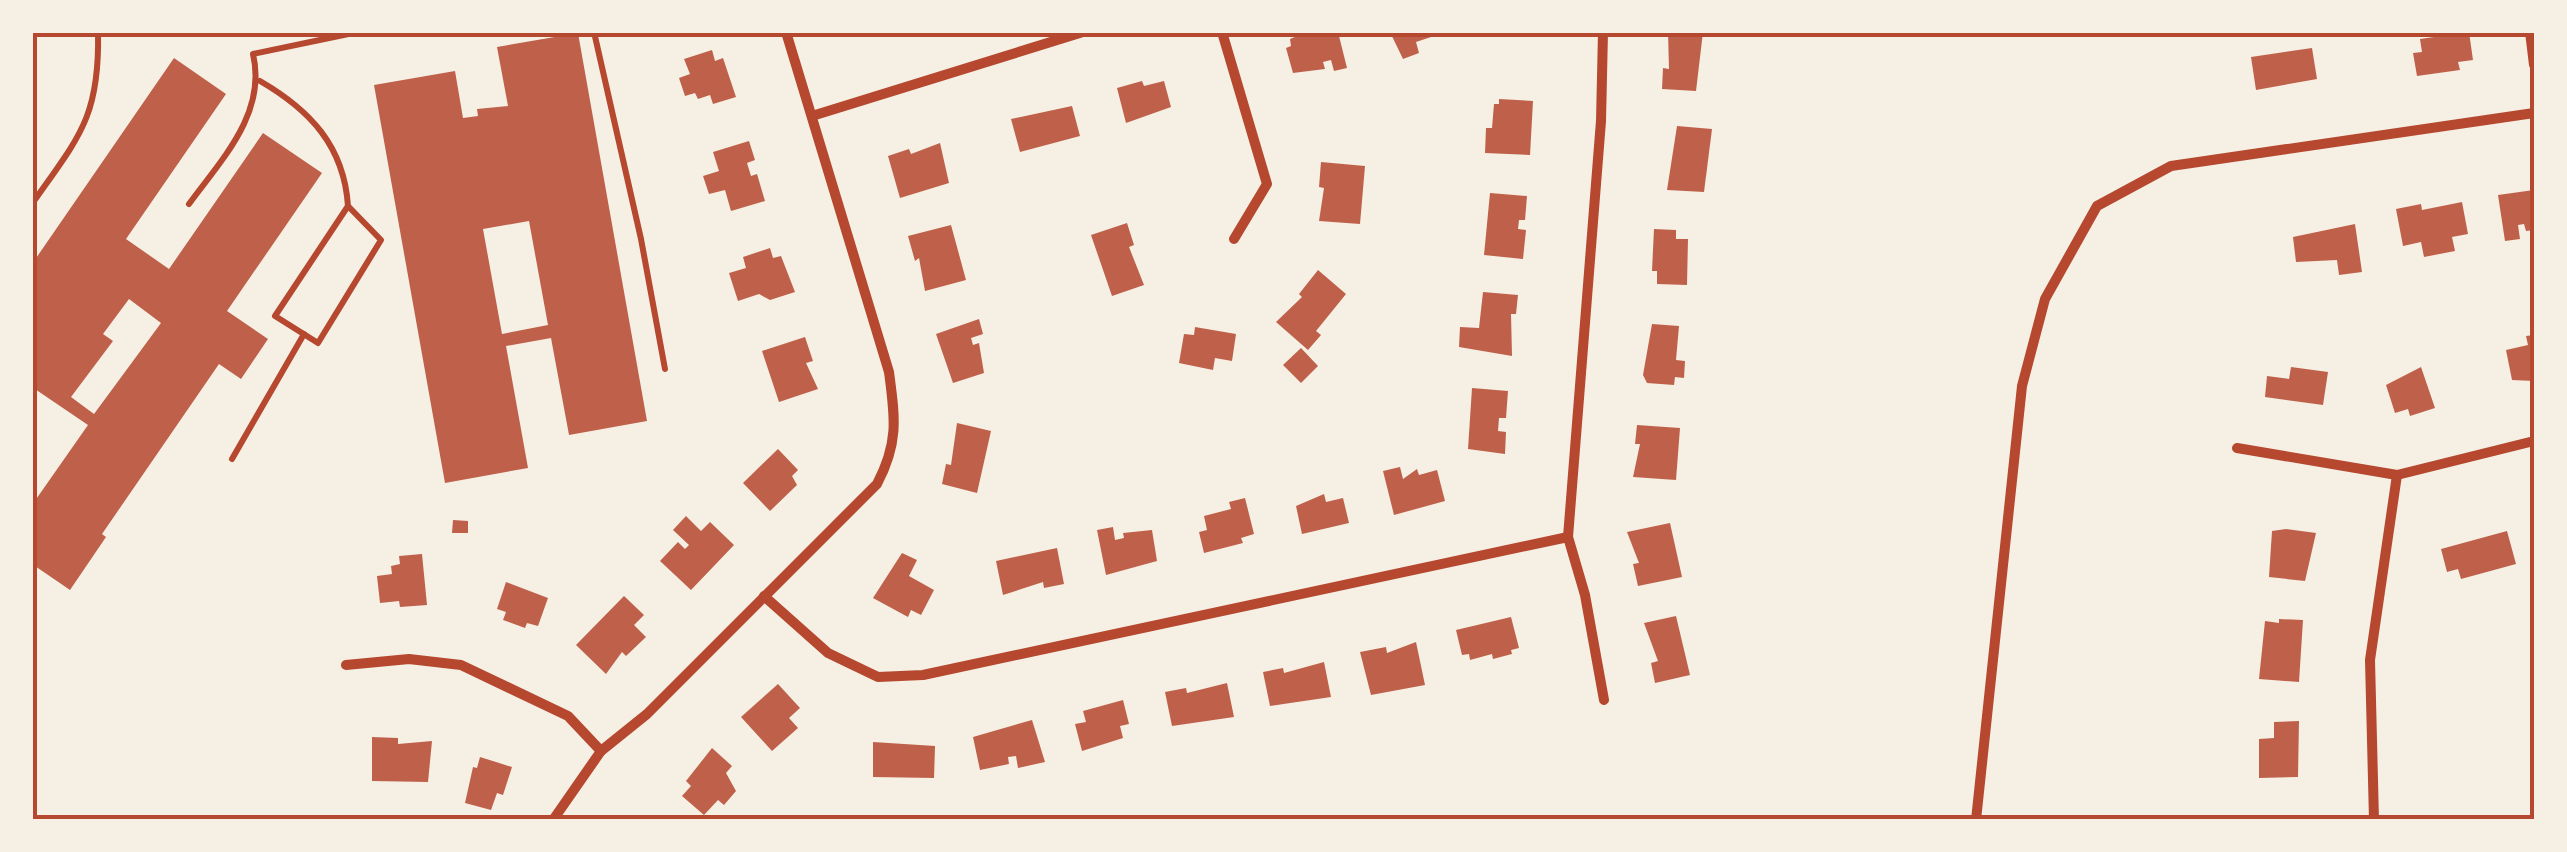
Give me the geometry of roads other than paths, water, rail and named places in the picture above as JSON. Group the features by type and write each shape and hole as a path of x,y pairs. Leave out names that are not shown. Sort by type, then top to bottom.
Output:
{"street":[{"path":"553,820 601,750 647,714 877,484 893,453 895,419 889,372 786,32"},
{"path":"812,116 1083,32"},
{"path":"1222,32 1267,184 1234,239"},
{"path":"1602,32 1601,122 1568,537 1585,596 1604,700"},
{"path":"2530,32 2534,65"},
{"path":"1976,820 2022,386 2045,299 2097,206 2171,166 2534,113"},
{"path":"2237,448 2398,475 2534,440"},
{"path":"2374,820 2370,660 2398,475"},
{"path":"764,596 828,653 878,677 923,675 1568,537"},
{"path":"346,665 409,658 461,666 568,716 601,750"}],"lane":[{"path":"32,204 89,122 98,32"},
{"path":"189,204 242,132 260,82 253,54 358,32"},
{"path":"594,32 642,240 665,369"},
{"path":"260,82 288,98 330,140 347,184 348,206 276,316 318,343 381,240 348,206"},
{"path":"232,460 304,334"}]}
